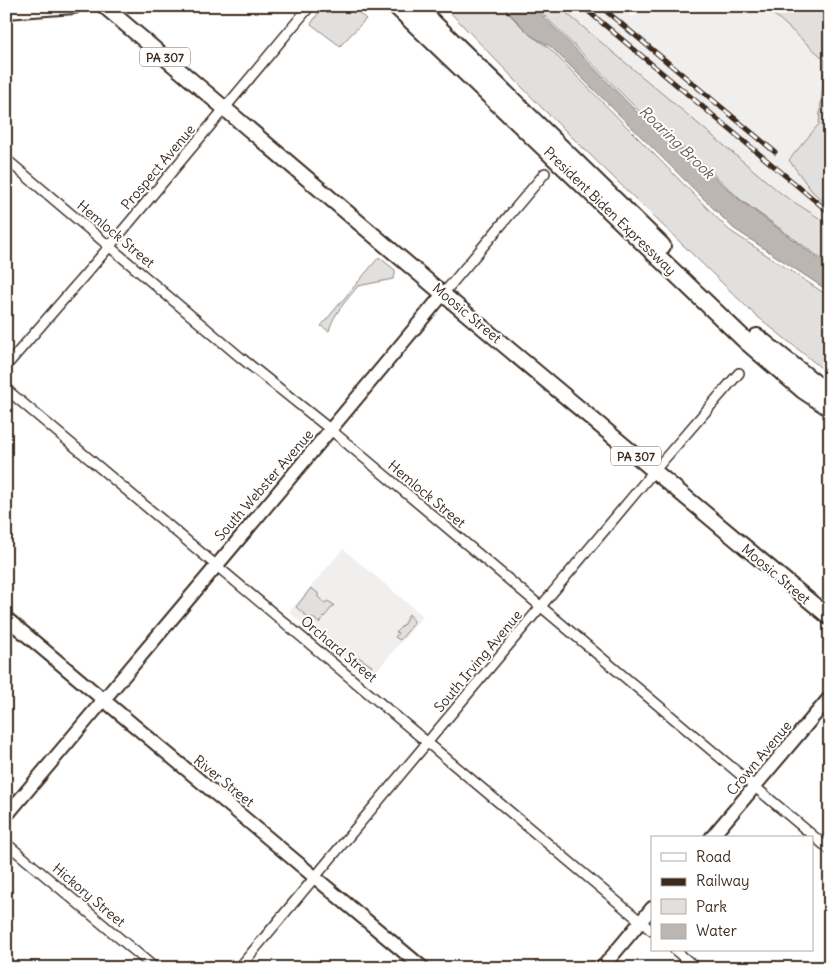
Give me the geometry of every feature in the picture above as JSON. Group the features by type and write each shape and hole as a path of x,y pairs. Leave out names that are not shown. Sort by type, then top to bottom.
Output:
{"highway":[{"name":"President Biden Expressway","path":"396,6 746,342 803,390 830,408"},
{"name":"President Biden Expressway","path":"417,6 737,319 830,395"}],"main road":[{"path":"6,12 74,6"},
{"name":"Moosic Street","path":"104,6 443,294 830,618"},
{"name":"South Webster Avenue","path":"6,816 443,294"},
{"name":"River Street","path":"6,618 423,968"},
{"name":"Crown Avenue","path":"713,836 830,697"},
{"path":"602,968 651,909"}],"street":[{"name":"Prospect Avenue","path":"6,366 310,6"},
{"name":"Hemlock Street","path":"6,159 813,836"},
{"name":"South Webster Avenue","path":"443,294 545,172"},
{"name":"South Irving Avenue","path":"239,968 654,471 739,373"},
{"name":"Orchard Street","path":"6,389 651,930"},
{"name":"Hemlock Street","path":"814,837 830,850"},
{"name":"Hickory Street","path":"6,843 155,968"},
{"path":"677,952 696,968"}],"shaded area":[{"path":"558,6 615,6 633,17 643,6 740,6 763,9 777,17 825,60 820,124 789,160 811,190 830,208 830,225 783,195"},
{"path":"343,549 423,616 369,680 289,612"}],"green space":[{"path":"323,6 351,6 366,19 340,46 311,24"},
{"path":"444,6 501,6 530,35 548,47 729,230 830,297 830,375 753,313 543,109"},
{"path":"535,6 558,6 783,195 830,225 830,265 741,200 702,163 637,109"},
{"path":"740,6 811,6 830,18 830,27 823,27 830,28 830,208 811,190 789,160 819,124 825,60 777,17 763,9"},
{"path":"379,257 395,270 393,279 358,286 337,313 329,331 321,326"},
{"path":"311,588 318,593 318,597 325,603 328,601 334,605 319,623 312,617 310,619 296,607"},
{"path":"409,614 414,621 400,640 395,637 398,633 396,632 404,624"},
{"path":"354,654 372,666 369,671 357,662"}],"water":[{"path":"503,6 533,6 636,111 741,201 830,267 830,292 733,228 550,46 530,35"}],"railway":[{"path":"582,6 830,213"},
{"path":"600,6 775,152"}],"water label":[{"name":"Roaring Brook","path":"677,142"}]}
